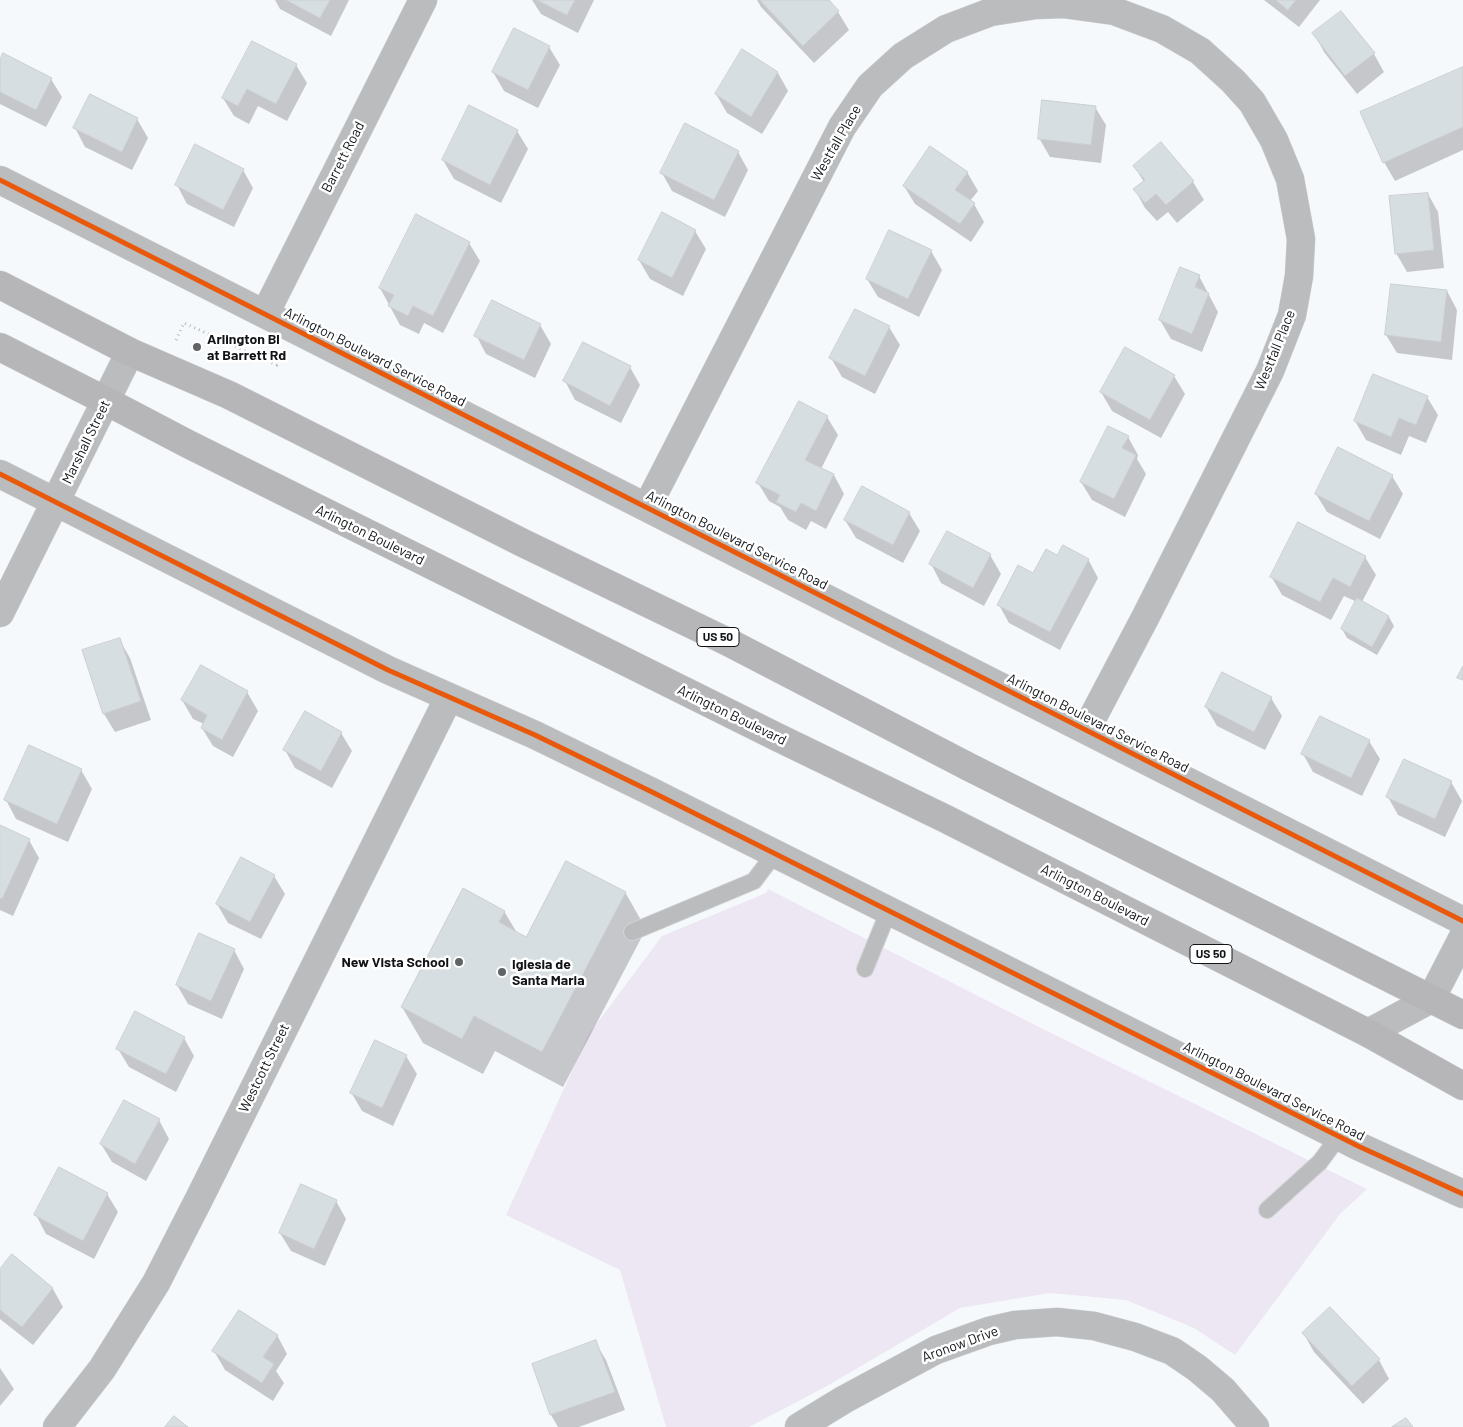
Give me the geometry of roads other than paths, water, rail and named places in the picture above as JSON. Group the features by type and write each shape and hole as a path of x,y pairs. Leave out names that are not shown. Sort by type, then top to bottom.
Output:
{"highway":[{"name":"US 50","path":"0,285 130,352 229,395 523,543 730,643 969,768 1463,1015"},
{"name":"Arlington Boulevard","path":"0,347 106,400 188,444 768,733 946,819 1368,1033 1463,1086"}],"street":[{"name":"Barrett Road","path":"264,314 423,0"},
{"name":"Westfall Place","path":"647,507 842,127 870,86 903,56 946,29 991,12 1036,5 1063,4 1114,11 1162,29 1200,51 1233,81 1252,102 1274,140 1290,178 1298,217 1301,239 1299,276 1292,315 1270,371 1086,730"},
{"name":"Arlington Boulevard Service Road","path":"0,180 1463,921"},
{"name":"Marshall Street","path":"0,612 130,352"},
{"name":"Arlington Boulevard Service Road","path":"0,474 388,670 535,735 775,853 1339,1136 1463,1194"},
{"name":"Westcott Street","path":"57,1427 102,1369 156,1283 449,696"},
{"path":"1368,1033 1431,999 1463,937"},
{"name":"Aronow Drive","path":"799,1427 845,1399 936,1350 989,1331 1015,1325 1056,1322 1094,1326 1136,1337 1172,1351 1197,1368 1223,1390 1254,1427"}],"lane":[{"path":"632,932 754,882 775,853"},
{"path":"865,969 889,910"},
{"path":"1267,1210 1320,1162 1339,1136"}],"place":[{"name":"Arlington Bl at Barrett Rd","path":"197,347"},
{"name":"New Vista School","path":"459,962"},
{"name":"Iglesia de Santa Maria","path":"502,972"}]}
